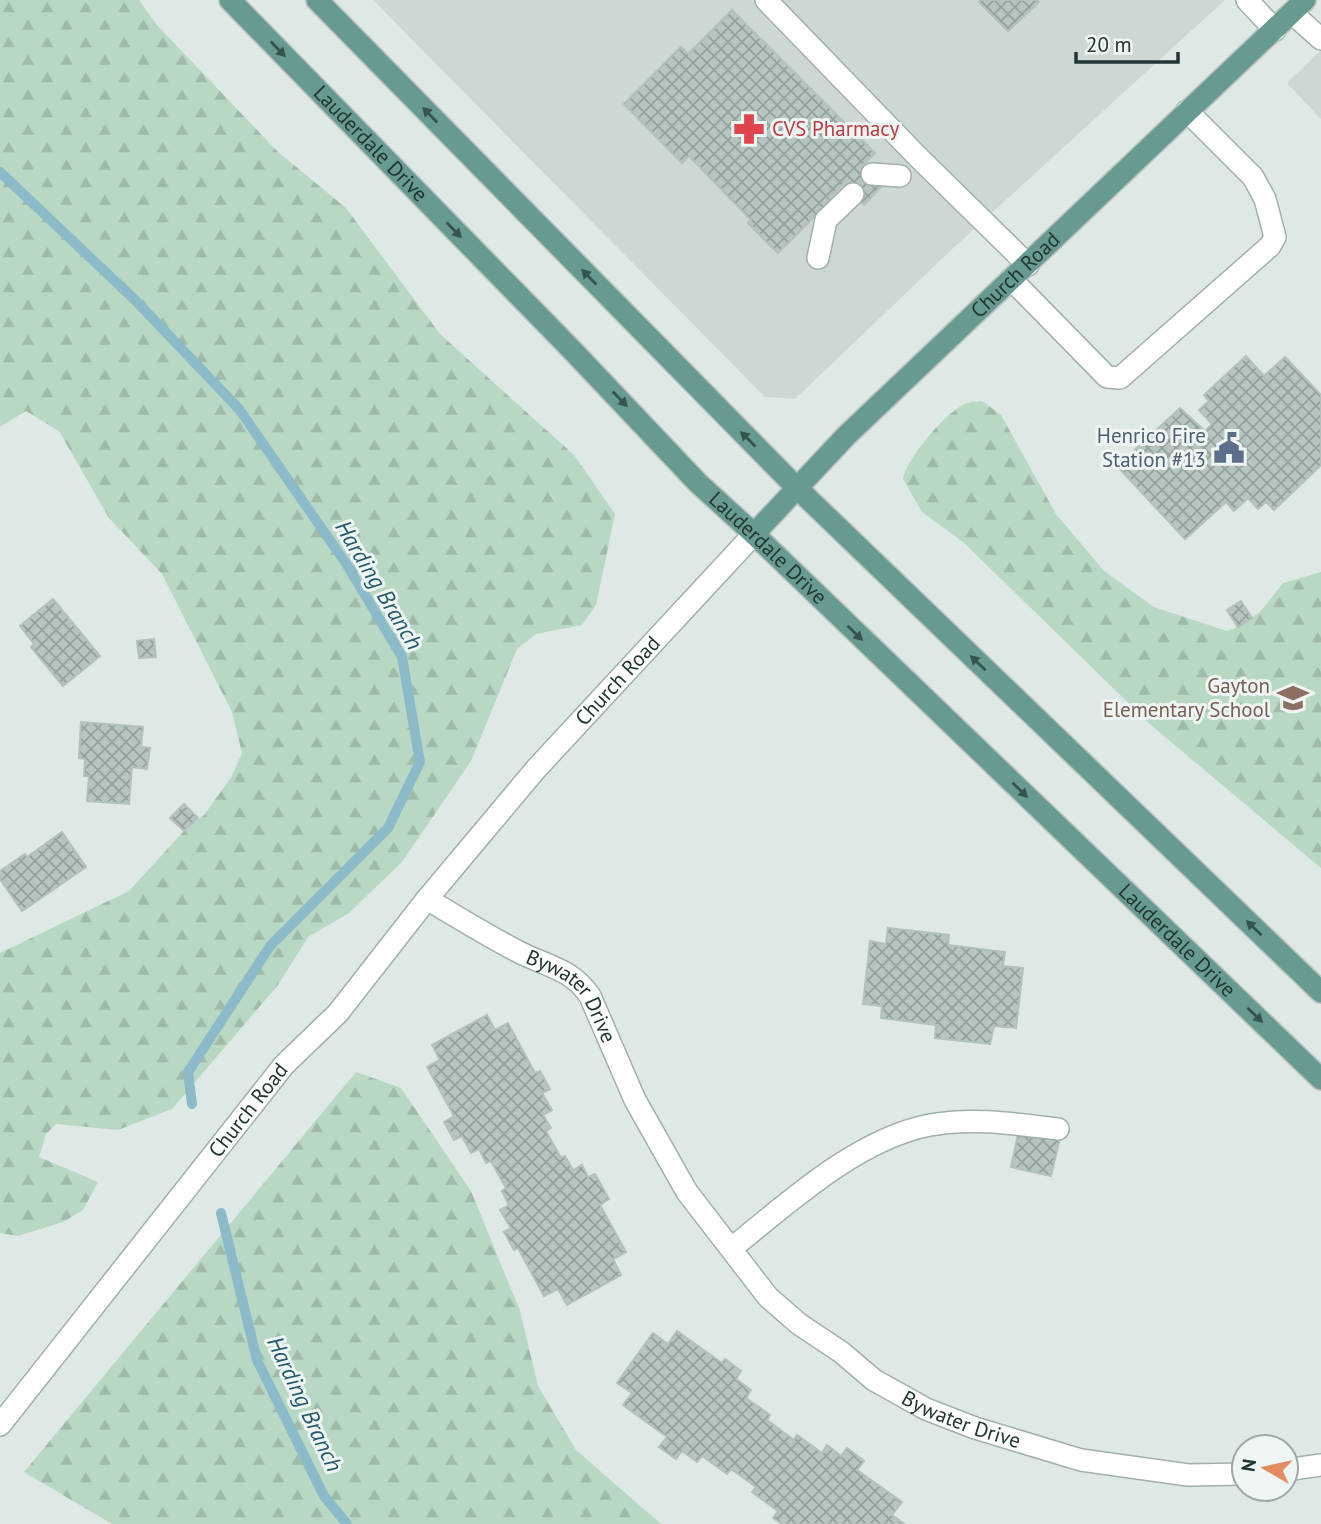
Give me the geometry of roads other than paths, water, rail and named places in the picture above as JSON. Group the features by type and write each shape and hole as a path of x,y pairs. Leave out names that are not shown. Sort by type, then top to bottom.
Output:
{"main road":[{"name":"Lauderdale Drive","path":"230,0 698,483 1321,1079"},
{"path":"317,0 797,488 1321,992"},
{"name":"Church Road","path":"754,534 846,436 1299,6"}],"street":[{"path":"766,0 918,157 1028,265"},
{"path":"1247,0 1275,30"},
{"path":"1299,6 1321,39"},
{"path":"1011,279 1107,377 1114,379 1120,377 1270,246 1275,237 1265,199 1253,177 1188,111"},
{"path":"872,174 900,176"},
{"path":"818,258 826,220 853,194"},
{"name":"Church Road","path":"0,1425 284,1065 338,1013 427,899 545,760 754,534"},
{"name":"Bywater Drive","path":"427,899 519,952 580,982 590,996 641,1112 687,1192 768,1297 799,1324 841,1352 874,1380 926,1409 975,1428 1081,1460 1188,1475 1230,1474"},
{"path":"732,1248 819,1178 843,1162 898,1135 931,1125 992,1121 1058,1129"},
{"path":"1300,1468 1321,1465"}],"waterway":[{"name":"Harding Branch","path":"0,172 135,300 239,409 347,565 402,657 420,762 388,828 270,946 188,1072 192,1104"},
{"name":"Harding Branch","path":"221,1213 257,1360 324,1496 347,1524"}],"place":[{"name":"CVS Pharmacy","path":"749,129"},
{"name":"Henrico Fire Station #13","path":"1229,448"},
{"name":"Gayton Elementary School","path":"1293,698"}]}
